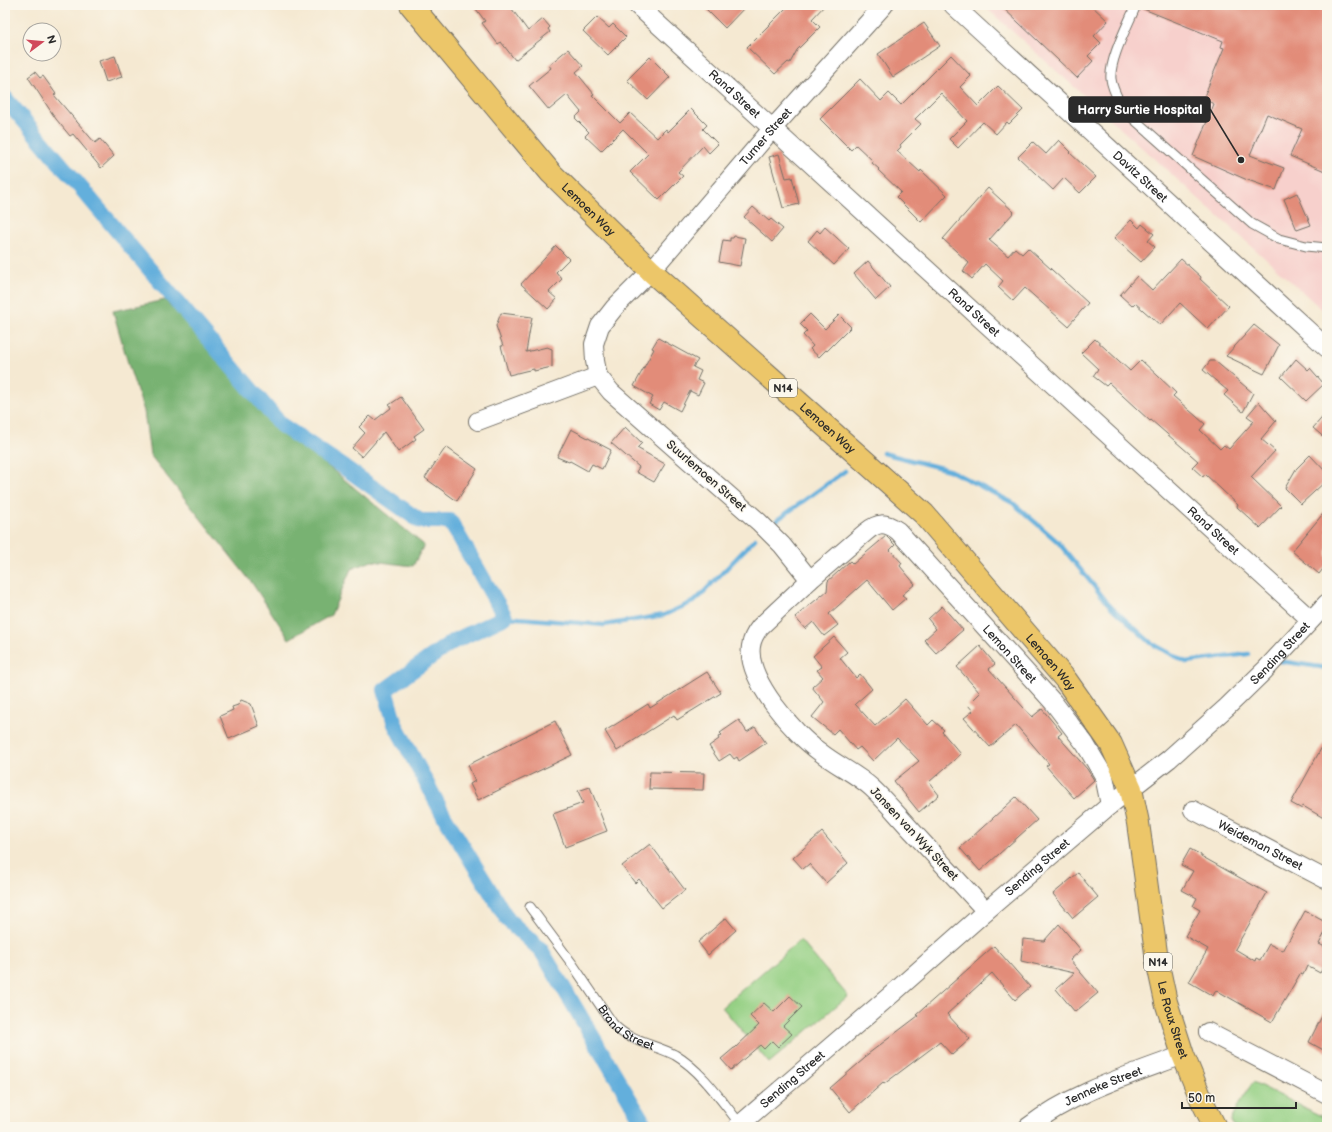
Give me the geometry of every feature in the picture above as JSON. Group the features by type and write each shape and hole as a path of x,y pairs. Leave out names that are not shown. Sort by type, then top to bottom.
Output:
{"highway":[{"name":"Lemoen Way","path":"411,5 551,173 651,271 924,514 1066,680 1111,744 1131,789"},
{"name":"Le Roux Street","path":"1131,789 1138,823 1150,918 1166,1002 1182,1055 1215,1127"}],"street":[{"name":"Rand Street","path":"637,5 1311,620"},
{"name":"Turner Street","path":"651,271 772,129 884,5"},
{"name":"Davitz Street","path":"953,5 1327,348"},
{"name":"Suurlemoen Street","path":"651,271 615,308 600,326 594,344 598,376 611,392 759,522 782,545 810,580"},
{"path":"478,421 598,376"},
{"name":"Jansen van Wyk Street","path":"882,524 872,527 764,622 755,635 751,646 752,662 762,686 778,710 795,731 820,752 872,788 986,911"},
{"name":"Lemon Street","path":"882,524 889,525 898,531 1053,702 1095,759 1106,782 1110,805"},
{"name":"Sending Street","path":"738,1126 1110,805 1169,759 1227,707 1265,670 1327,603"},
{"name":"Weideman Street","path":"1193,810 1327,880"},
{"path":"1208,1032 1327,1094"},
{"name":"Jenneke Street","path":"1028,1127 1046,1114 1078,1097 1113,1081 1182,1055"}],"lane":[{"path":"1136,5 1118,49 1113,64 1111,77 1114,91 1122,106 1136,121 1252,224 1279,239 1306,246 1327,248"},
{"name":"Brand Street","path":"530,907 618,1030 627,1036 663,1050 683,1060 701,1077 720,1099 738,1126"}],"shaded area":[{"path":"983,5 1327,5 1327,314"}],"green space":[{"path":"165,300 289,434 424,545 413,566 372,561 351,569 331,615 289,639 252,583 150,455 144,411 130,370 113,311"},
{"path":"800,940 848,996 769,1063 722,1007"},
{"path":"1253,1082 1321,1116 1327,1120 1327,1127 1234,1127 1231,1121 1238,1105"}],"building":[{"path":"473,5 509,5 528,31 543,19 550,27 548,29 550,32 515,60 501,42 498,44 482,23 485,21"},
{"path":"702,5 747,5 725,28"},
{"path":"789,5 825,5 812,19 820,27 797,50 790,63 788,62 775,74 747,47"},
{"path":"1000,5 1091,5 1108,21 1094,36 1101,43 1088,56 1093,61 1077,78"},
{"path":"1142,5 1327,5 1327,172 1290,156 1302,129 1267,114 1250,155 1284,168 1276,190 1245,179 1193,156 1214,104 1203,99 1224,48 1221,47 1223,41 1141,8"},
{"path":"597,17 609,28 613,24 626,37 608,55 583,31"},
{"path":"924,23 940,46 893,77 878,54"},
{"path":"568,49 583,66 576,72 594,94 592,95 620,123 630,113 657,138 666,129 668,132 691,109 707,125 703,129 718,144 709,153 703,146 678,172 683,176 659,200 630,172 648,154 623,129 601,151 585,136 589,132 575,118 581,112 567,95 549,110 529,86 551,68 549,65"},
{"path":"951,55 971,76 960,87 978,106 998,86 1023,110 1009,124 1007,122 996,134 983,122 958,148 949,139 967,121 941,93 915,119 921,124 900,145 901,147 897,151 920,172 921,170 947,195 921,222 896,197 901,192 878,170 879,169 872,163 873,161 856,145 851,150 820,119 860,79 881,101 889,93 901,105"},
{"path":"115,56 122,77 106,82 99,61"},
{"path":"650,57 670,77 648,100 627,80"},
{"path":"35,72 40,78 43,76 56,94 54,95 95,143 100,139 114,156 101,168 73,134 70,136 56,119 28,77"},
{"path":"1059,140 1071,152 1070,153 1096,177 1080,193 1064,178 1053,190 1018,157 1033,142 1046,154"},
{"path":"779,154 786,178 792,177 799,204 783,208 769,157"},
{"path":"988,188 1014,212 989,240 1008,256 1015,248 1022,254 1028,248 1088,303 1068,326 1025,288 1013,301 998,287 1003,281 985,264 972,279 963,271 969,263 943,239"},
{"path":"1297,193 1311,225 1297,230 1284,199"},
{"path":"753,207 769,221 771,219 783,229 772,242 744,217"},
{"path":"1131,220 1139,228 1142,224 1154,234 1148,241 1155,247 1141,262 1114,238"},
{"path":"825,227 849,249 834,265 808,241 817,230 820,233"},
{"path":"734,236 745,238 740,266 719,262 723,240 730,241 730,238 733,238"},
{"path":"556,246 569,259 556,272 562,279 549,292 557,299 548,309 521,284"},
{"path":"1181,259 1229,306 1208,329 1180,303 1160,325 1135,303 1132,306 1120,295 1137,276 1152,290"},
{"path":"868,261 890,287 876,300 854,274"},
{"path":"501,313 532,317 526,352 547,347 552,349 552,367 534,371 534,369 509,375 501,346 503,346 496,326"},
{"path":"810,314 825,329 839,315 851,327 819,357 810,349 813,346 803,335 807,331 800,324"},
{"path":"1254,325 1279,345 1264,374 1226,356"},
{"path":"658,338 698,360 693,367 701,371 697,380 704,383 698,395 690,391 680,411 664,402 659,410 649,404 653,397 634,386 654,349 652,348"},
{"path":"1095,339 1130,371 1141,360 1176,393 1173,396 1205,424 1200,430 1220,449 1224,445 1229,449 1254,421 1247,416 1259,402 1276,421 1261,439 1275,451 1251,477 1281,506 1260,528 1205,474 1203,477 1192,467 1198,461 1151,420 1150,421 1109,383 1106,386 1093,376 1098,369 1081,353"},
{"path":"1296,359 1308,370 1310,368 1324,384 1306,401 1281,377"},
{"path":"1210,361 1215,361 1253,393 1243,412 1224,395 1228,391 1203,370"},
{"path":"401,397 424,429 414,436 416,439 398,452 384,432 362,457 352,448 365,433 359,427 370,416 375,420 391,408 389,405"},
{"path":"1327,412 1327,440 1313,428"},
{"path":"625,427 642,443 637,448 665,464 654,482 636,472 639,467 611,443"},
{"path":"571,429 611,450 602,469 592,464 588,471 570,461 569,462 557,457"},
{"path":"446,447 477,469 457,501 425,478"},
{"path":"1310,455 1327,473 1327,480 1301,504 1285,488 1296,469"},
{"path":"1327,509 1327,564 1319,574 1292,551"},
{"path":"886,536 895,545 890,550 902,563 900,566 915,584 902,595 906,598 892,610 867,580 829,614 838,625 824,636 813,622 805,629 795,617 827,591 828,581 850,561 853,564"},
{"path":"942,606 963,630 936,653 924,640 936,629 928,619"},
{"path":"834,637 847,652 840,658 856,678 860,674 872,689 855,704 875,726 905,699 928,725 933,720 944,730 942,732 961,754 929,782 939,795 919,812 894,781 919,761 897,738 873,761 860,747 856,750 838,729 833,734 812,717 824,702 812,687 823,677 817,670 822,667 813,656"},
{"path":"980,646 995,664 989,669 1032,717 1042,709 1062,733 1058,736 1087,769 1094,780 1074,798 1046,766 1049,764 1016,725 990,747 964,718 973,711 968,705 980,693 957,667"},
{"path":"707,672 721,693 677,720 674,715 617,751 605,731 648,704 650,708"},
{"path":"241,700 251,704 259,726 229,739 220,716 233,710 232,707 238,705"},
{"path":"739,720 747,732 755,727 766,743 739,761 737,757 734,759 730,754 719,761 709,746 719,739 718,737 722,735 720,733"},
{"path":"555,721 572,755 478,800 470,784 475,781 468,765"},
{"path":"1327,738 1327,820 1303,806 1302,809 1291,803"},
{"path":"650,772 704,773 703,790 649,789"},
{"path":"590,787 607,831 565,847 553,814 583,803 578,791"},
{"path":"1016,797 1037,820 980,871 960,848"},
{"path":"822,832 848,863 826,883 809,864 803,869 793,858"},
{"path":"650,844 685,890 662,908 639,879 635,883 622,866"},
{"path":"1190,849 1267,893 1235,949 1255,961 1256,958 1260,960 1269,944 1283,951 1305,911 1327,923 1327,929 1319,944 1327,948 1327,961 1320,973 1307,966 1303,975 1300,974 1272,1022 1216,990 1213,996 1189,982 1208,949 1185,936 1200,910 1193,906 1197,898 1182,890 1193,871 1181,865"},
{"path":"1078,873 1098,897 1073,918 1053,894"},
{"path":"726,918 736,930 708,955 698,942"},
{"path":"1059,924 1081,950 1070,960 1098,993 1075,1012 1056,989 1074,973 1021,961 1023,939 1044,941"},
{"path":"994,946 1030,987 1015,1000 992,973 947,1014 970,1039 952,1055 940,1042 884,1084 883,1083 850,1112 830,1088 865,1058 864,1057 918,1016 916,1015"},
{"path":"790,996 802,1007 783,1026 792,1034 778,1047 772,1041 764,1049 760,1045 731,1070 721,1059 759,1025 750,1016 764,1003 774,1012"},
{"path":"1327,1006 1327,1052 1309,1042"}],"waterway":[{"path":"5,98 281,425 420,521 450,521 505,617 452,642 385,690 395,724 444,816 508,920 541,950 646,1127"},
{"path":"883,453 949,470 1013,503 1058,542 1111,607 1151,643 1186,662 1248,654"},
{"path":"777,520 845,471"},
{"path":"505,617 604,625 664,615 695,601 755,539"},
{"path":"1279,661 1327,668"}],"place":[{"name":"Harry Surtie Hospital","path":"1241,160"}]}
